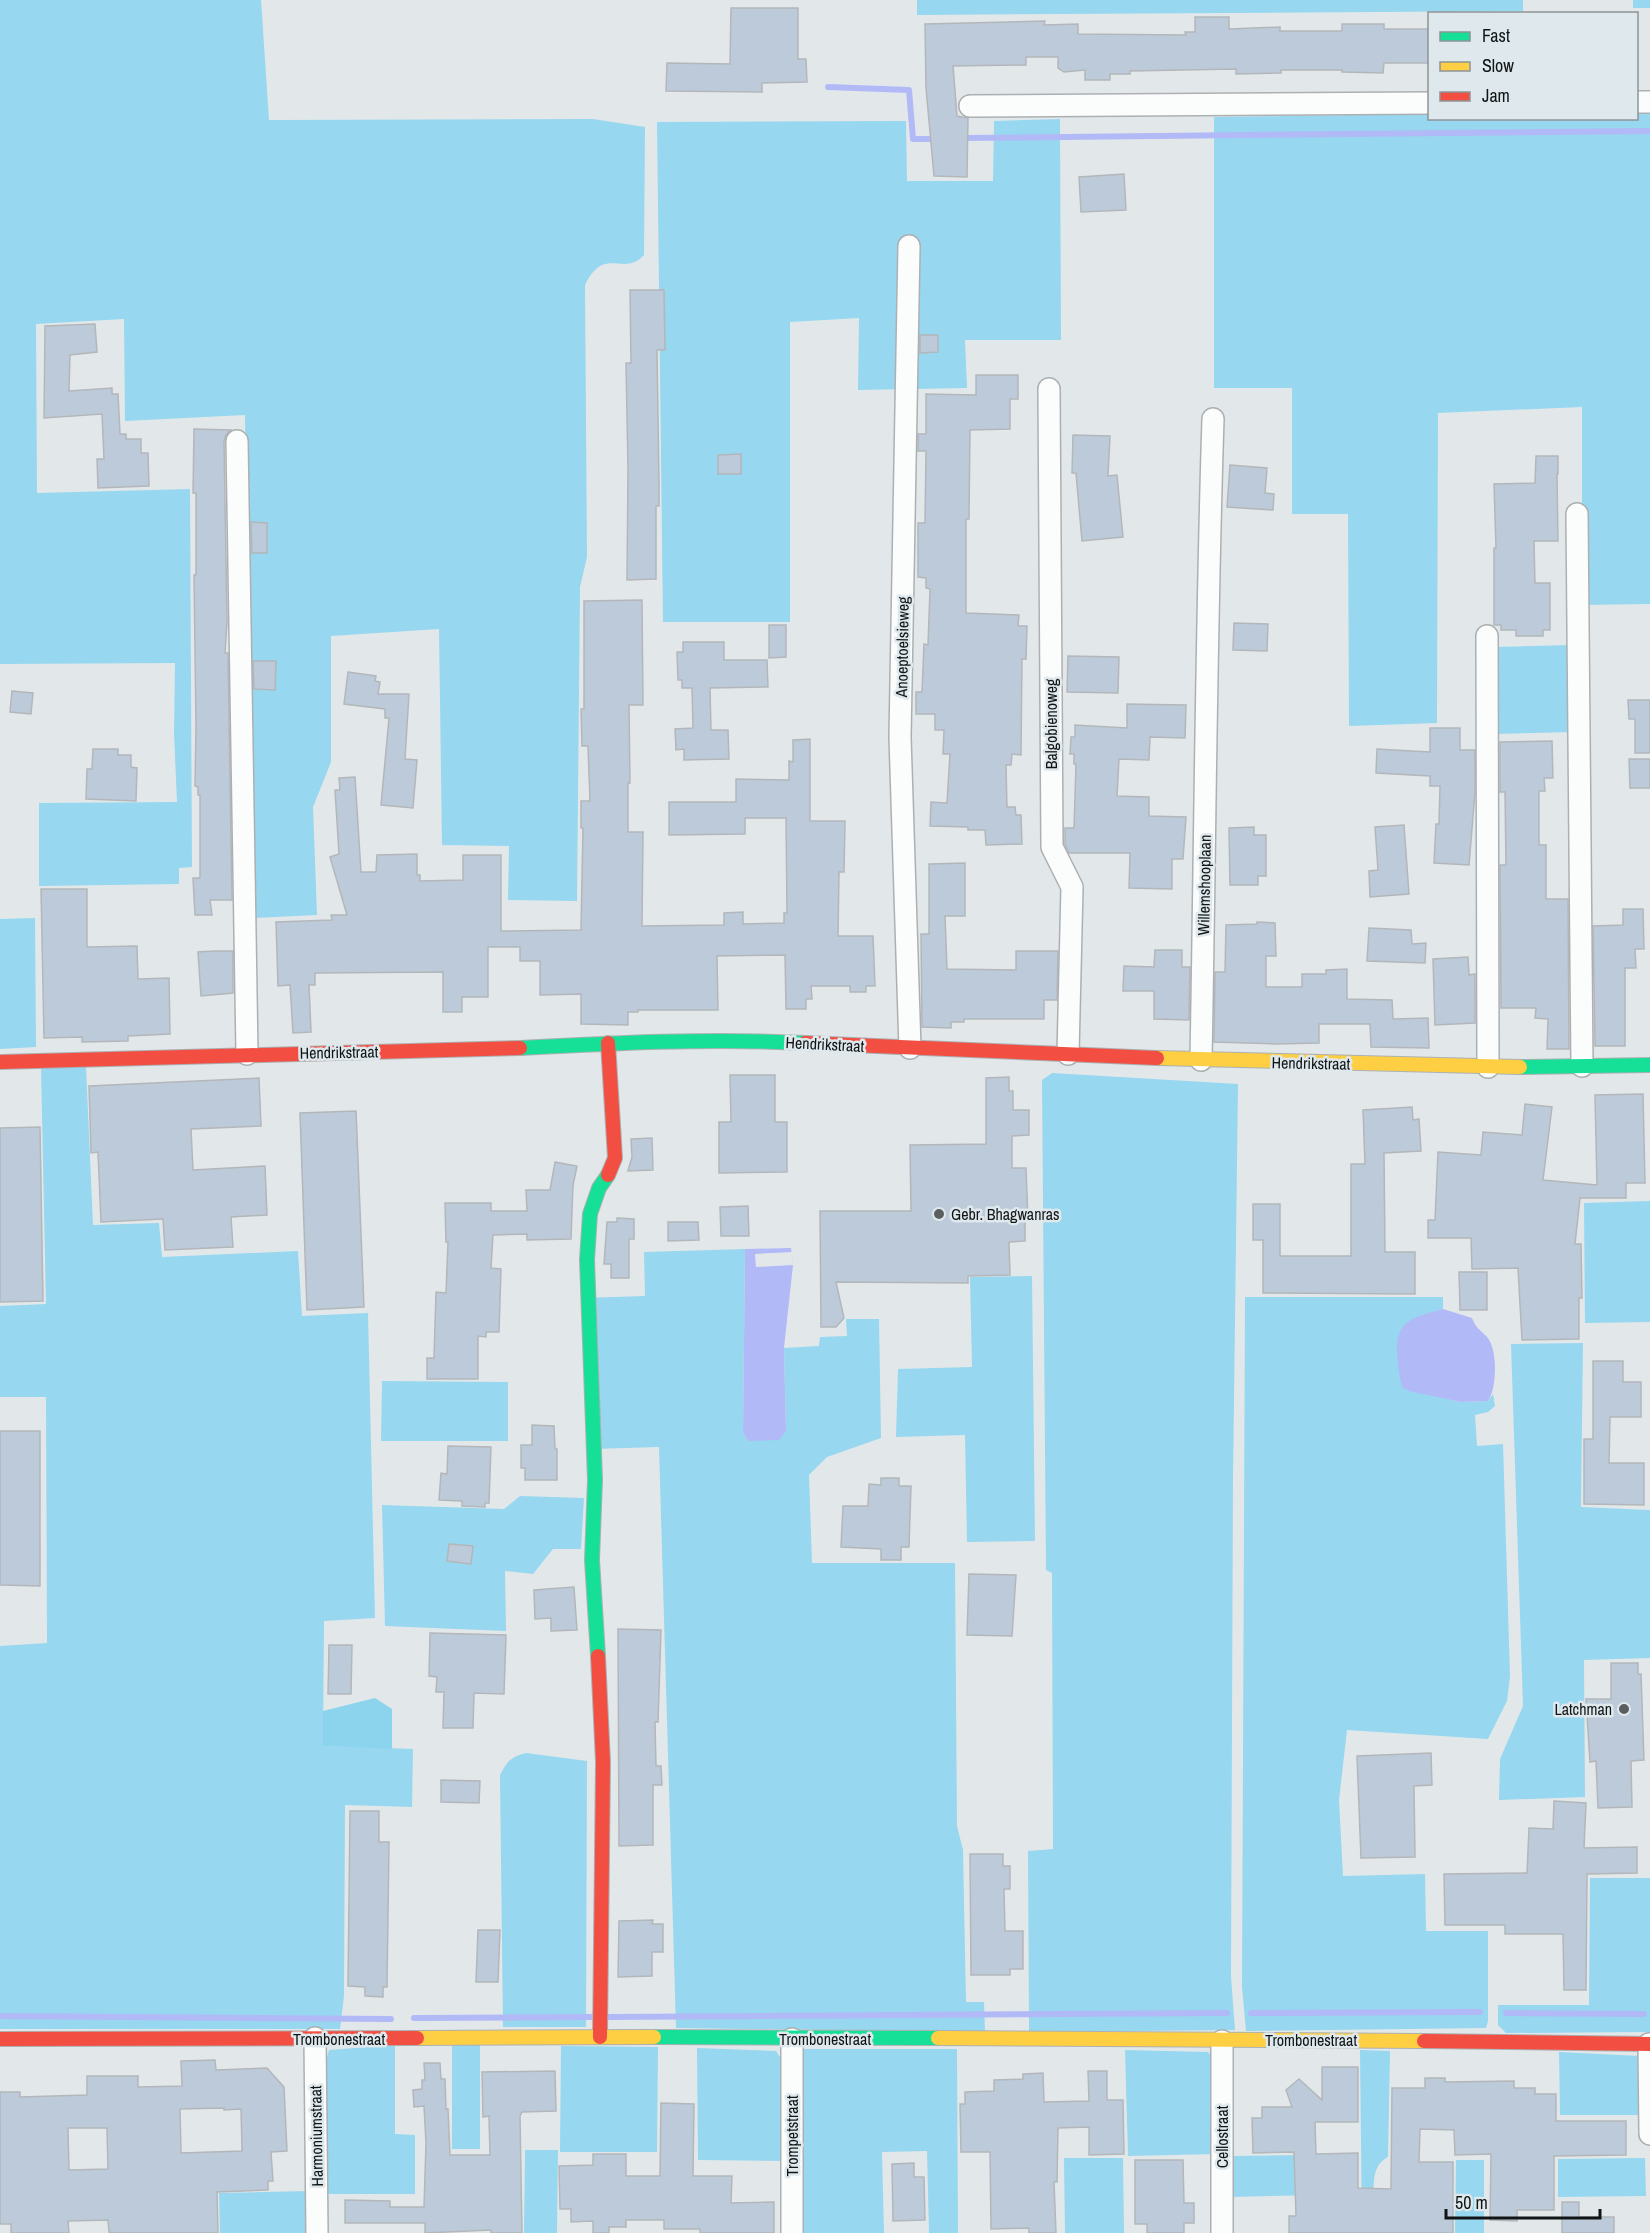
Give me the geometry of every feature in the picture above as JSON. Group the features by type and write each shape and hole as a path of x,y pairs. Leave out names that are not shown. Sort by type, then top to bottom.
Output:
{"street":[{"path":"970,106 1428,103"},
{"name":"Anoeptoelsieweg","path":"909,246 900,737 910,1048"},
{"name":"Balgobienoweg","path":"1049,389 1052,847 1072,887 1068,1054"},
{"name":"Willemshooplaan","path":"1201,1060 1208,711 1208,569 1213,419"},
{"path":"237,441 247,1054"},
{"path":"1577,514 1582,1066"},
{"path":"1487,636 1488,1067"},
{"name":"Hendrikstraat","path":"0,1062 519,1048 608,1043 772,1041 1201,1060 1488,1067 1650,1065"},
{"path":"600,2037 602,1751 596,1593 592,1560 595,1480 587,1260 590,1214 599,1188 608,1175 615,1158 608,1043"},
{"name":"Trombonestraat","path":"0,2039 600,2037 1348,2040 1649,2044"},
{"name":"Harmoniumstraat","path":"315,2038 317,2233"},
{"name":"Trompetstraat","path":"792,2039 792,2233"},
{"name":"Cellostraat","path":"1221,2041 1222,2233"},
{"path":"1649,2044 1650,2134"}],"shaded area":[{"path":"0,0 261,0 269,120 593,119 645,127 644,255 629,264 600,266 592,273 585,285 587,557 580,587 577,901 508,900 509,846 442,845 439,629 331,636 331,762 313,807 317,915 252,918 245,415 125,421 124,319 36,324 37,493 190,489 192,867 179,868 179,884 39,886 39,803 177,802 174,733 175,663 0,664"},
{"path":"917,0 1523,0 1523,11 917,15"},
{"path":"1633,0 1650,0 1650,8 1633,8"},
{"path":"1638,111 1650,111 1650,604 1582,605 1582,407 1438,413 1437,723 1349,726 1348,514 1292,514 1292,388 1214,388 1214,117 1428,114 1428,120 1638,120"},
{"path":"1060,119 1061,340 965,340 967,388 858,390 859,318 790,322 790,622 663,622 657,122 906,121 907,181 993,181 994,121"},
{"path":"1570,645 1571,732 1493,734 1493,647"},
{"path":"35,918 36,1047 0,1049 0,919"},
{"path":"86,1067 93,1225 159,1223 162,1257 298,1251 302,1316 368,1313 375,1618 324,1621 323,1746 413,1749 412,1807 345,1805 344,1996 340,2029 0,2029 0,1646 47,1643 46,1397 0,1397 0,1306 46,1304 41,1068"},
{"path":"1052,1073 1238,1084 1233,1478 1231,1976 1235,2030 1029,2032 1028,1851 1053,1849 1052,1573 1046,1570 1042,1080"},
{"path":"1650,1201 1650,1322 1585,1323 1584,1203"},
{"path":"791,1248 793,1265 784,1348 786,1431 779,1440 748,1441 743,1432 745,1249"},
{"path":"745,1249 743,1431 748,1441 786,1431 784,1348 819,1346 820,1337 847,1336 846,1319 879,1319 881,1438 827,1457 809,1475 812,1563 955,1563 957,1826 963,1850 966,2002 984,2002 985,2032 676,2028 659,1447 593,1449 582,1298 645,1296 644,1252"},
{"path":"1032,1276 1035,1541 967,1542 965,1435 896,1437 898,1369 972,1367 970,1277"},
{"path":"1245,1297 1443,1297 1443,1309 1428,1314 1448,1399 1461,1402 1488,1401 1493,1394 1495,1406 1488,1412 1475,1415 1477,1446 1503,1444 1510,1676 1507,1701 1488,1739 1347,1730 1339,1800 1343,1876 1425,1874 1426,1931 1488,1931 1488,2021 1486,2028 1246,2031 1242,1987"},
{"path":"1443,1309 1472,1318 1491,1343 1495,1359 1495,1379 1488,1401 1461,1402 1409,1391 1402,1387 1397,1353 1400,1333 1409,1321 1416,1317"},
{"path":"1583,1343 1581,1507 1650,1510 1650,1658 1584,1660 1585,1797 1499,1800 1500,1759 1523,1706 1511,1344"},
{"path":"382,1381 508,1382 508,1441 381,1441"},
{"path":"520,1496 584,1498 581,1549 553,1549 533,1574 505,1571 506,1631 385,1626 382,1505 504,1509"},
{"path":"375,1698 392,1709 392,1749 323,1746 323,1711"},
{"path":"526,1753 587,1761 586,2027 503,2027 500,1775 510,1760"},
{"path":"1590,1878 1650,1878 1650,2032 1506,2033 1498,2025 1498,2005 1589,2005"},
{"path":"395,2045 395,2134 415,2135 415,2194 328,2194 326,2061 329,2050"},
{"path":"452,2045 480,2045 480,2149 452,2149"},
{"path":"561,2046 658,2047 657,2152 560,2152"},
{"path":"697,2048 776,2051 784,2063 784,2161 698,2160"},
{"path":"802,2049 957,2049 958,2233 929,2233 927,2151 882,2152 884,2233 798,2233"},
{"path":"1125,2050 1208,2052 1212,2057 1216,2154 1128,2156"},
{"path":"1360,2050 1390,2051 1388,2157 1382,2161 1375,2173 1372,2210 1362,2233"},
{"path":"1559,2052 1640,2056 1642,2115 1560,2115"},
{"path":"525,2150 558,2150 557,2233 524,2233"},
{"path":"1316,2155 1317,2195 1233,2197 1233,2156"},
{"path":"1064,2158 1123,2158 1124,2233 1065,2233"},
{"path":"1645,2158 1646,2196 1558,2197 1558,2159"},
{"path":"1456,2160 1484,2160 1484,2233 1455,2233"},
{"path":"308,2191 309,2233 220,2233 219,2193"}],"pier":[{"path":"792,1252 793,1265 756,1267 755,1254"}],"building":[{"path":"731,8 798,8 798,59 806,59 807,82 762,83 762,92 666,91 667,63 730,64"},
{"path":"1195,17 1229,17 1229,29 1280,27 1280,31 1342,31 1342,24 1384,24 1384,29 1428,29 1428,63 1384,63 1383,73 1281,70 1281,73 1236,74 1236,69 1130,71 1130,74 1110,74 1110,80 1085,80 1085,70 1064,72 1058,68 1058,57 1026,57 1026,65 953,66 957,116 968,118 967,177 934,176 926,88 925,24 1045,21 1044,25 1078,24 1078,34 1186,35 1185,32 1195,32"},
{"path":"1124,174 1126,210 1081,212 1079,177"},
{"path":"630,290 664,290 665,350 657,350 659,506 656,506 656,579 627,580 626,363 631,363"},
{"path":"95,324 97,352 70,355 69,391 112,388 112,394 118,394 120,434 126,434 126,439 141,439 141,453 148,453 149,486 98,488 97,459 104,459 102,414 44,418 45,326"},
{"path":"920,335 938,335 938,352 920,353"},
{"path":"976,375 1018,375 1018,399 1010,399 1010,429 970,430 969,519 966,519 966,613 1019,615 1018,626 1027,626 1026,659 1022,659 1021,755 1012,754 1011,765 1006,765 1007,807 1015,807 1016,815 1021,815 1022,844 986,845 985,830 930,826 931,802 947,803 950,754 943,754 944,730 935,730 935,714 916,714 916,692 922,692 924,644 928,645 930,589 926,588 926,578 918,577 918,523 925,523 926,451 918,451 918,434 926,434 926,394 976,395"},
{"path":"194,429 231,430 224,441 227,622 225,653 228,653 232,900 210,900 212,915 195,915 193,878 200,878 200,795 198,795 198,787 195,786 196,493 193,493"},
{"path":"1073,435 1110,436 1108,476 1117,475 1123,537 1082,541 1076,473 1072,473"},
{"path":"741,454 741,474 718,474 718,455"},
{"path":"1536,456 1558,456 1558,541 1534,541 1535,583 1550,583 1550,630 1543,630 1543,636 1516,636 1516,630 1501,630 1501,625 1494,625 1494,548 1496,548 1494,484 1535,483"},
{"path":"1230,465 1267,468 1265,493 1274,494 1273,510 1227,507"},
{"path":"251,522 267,523 267,553 252,553"},
{"path":"642,600 643,705 629,705 628,832 643,832 642,926 724,925 724,913 743,912 743,924 784,923 784,913 787,913 786,818 745,818 745,834 669,835 669,802 736,802 736,779 789,780 789,761 793,762 793,740 810,739 810,821 845,821 844,872 839,872 838,936 873,936 875,986 866,986 866,992 850,992 850,986 811,986 812,999 806,999 806,1009 786,1009 785,955 717,956 718,1010 638,1010 638,1012 628,1012 628,1025 581,1024 581,994 540,995 540,961 520,961 520,947 488,947 488,997 462,997 462,1012 443,1012 443,972 315,973 315,985 309,985 311,1032 293,1033 290,985 278,986 276,922 332,920 331,915 347,915 330,857 339,854 335,790 340,790 339,778 355,777 361,872 376,872 377,855 417,854 417,875 420,875 420,881 463,880 463,855 501,855 501,931 581,930 583,828 581,828 581,801 590,801 588,746 582,746 584,601"},
{"path":"1234,623 1268,624 1267,651 1233,650"},
{"path":"769,625 786,625 786,657 769,658"},
{"path":"683,642 724,642 724,660 767,660 768,687 710,688 711,730 728,730 729,759 684,760 684,749 676,750 675,729 693,728 692,688 682,688 682,680 678,680 677,652 683,652"},
{"path":"1068,656 1119,657 1118,693 1067,692"},
{"path":"253,661 276,661 275,690 254,689"},
{"path":"348,672 376,676 375,681 380,682 378,694 409,694 405,759 417,760 413,808 381,805 389,718 385,718 385,709 344,704"},
{"path":"12,691 33,693 31,714 10,712"},
{"path":"1628,700 1650,700 1650,753 1635,753 1635,719 1629,719"},
{"path":"1127,704 1186,705 1185,738 1150,737 1149,760 1119,759 1117,796 1149,797 1149,816 1186,817 1183,859 1172,859 1172,889 1129,888 1130,853 1069,853 1065,844 1065,828 1074,828 1076,764 1074,764 1074,754 1070,754 1071,737 1075,737 1075,725 1127,728"},
{"path":"1430,728 1460,728 1460,750 1475,750 1475,792 1469,865 1434,863 1436,824 1439,824 1440,786 1430,786 1430,776 1376,773 1377,749 1430,752"},
{"path":"1552,741 1553,778 1544,778 1545,791 1539,791 1539,845 1546,845 1546,899 1568,899 1569,1049 1547,1049 1548,1019 1535,1018 1536,1008 1501,1008 1500,865 1506,865 1505,792 1500,792 1500,742"},
{"path":"93,749 118,749 118,755 131,755 131,767 137,768 136,801 86,799 87,769 92,769"},
{"path":"1629,759 1650,759 1650,788 1630,788"},
{"path":"1404,825 1409,894 1370,897 1369,871 1378,870 1375,827"},
{"path":"1254,827 1254,835 1266,835 1266,876 1258,876 1258,885 1230,885 1229,828"},
{"path":"965,863 965,916 945,916 947,969 1016,970 1016,951 1058,951 1057,1000 1044,1000 1044,1019 964,1019 964,1022 951,1022 951,1028 922,1027 921,934 929,934 929,864"},
{"path":"41,889 87,889 87,947 137,946 138,979 169,978 170,1034 128,1036 128,1041 82,1042 82,1037 44,1038"},
{"path":"1623,909 1643,909 1644,949 1635,949 1636,968 1625,968 1625,1046 1595,1046 1593,926 1623,925"},
{"path":"1257,922 1275,923 1276,956 1266,956 1266,987 1302,987 1302,974 1326,974 1326,970 1347,969 1347,999 1392,1000 1393,1019 1428,1018 1429,1048 1371,1047 1370,1024 1319,1024 1319,1043 1214,1042 1215,972 1225,972 1226,925 1257,924"},
{"path":"1369,928 1411,930 1412,944 1426,943 1425,963 1367,961"},
{"path":"1155,950 1182,950 1182,967 1190,967 1189,1020 1154,1019 1154,991 1123,991 1124,966 1154,967"},
{"path":"233,951 233,993 201,996 198,952"},
{"path":"1468,957 1469,975 1475,974 1475,1023 1435,1025 1433,959"},
{"path":"730,1075 775,1075 775,1122 787,1122 787,1172 719,1173 719,1122 731,1122"},
{"path":"1009,1077 1009,1091 1013,1091 1013,1110 1029,1110 1029,1135 1012,1136 1012,1168 1026,1168 1028,1221 1025,1221 1025,1241 1009,1242 1010,1275 968,1276 968,1283 836,1282 844,1318 836,1327 821,1327 820,1211 911,1211 910,1145 986,1144 986,1078"},
{"path":"259,1078 261,1126 191,1129 193,1170 265,1166 267,1215 231,1217 233,1247 165,1250 163,1219 101,1222 98,1152 91,1153 89,1086"},
{"path":"1643,1094 1645,1183 1626,1183 1626,1198 1580,1198 1575,1244 1581,1244 1582,1298 1579,1298 1579,1339 1522,1340 1518,1268 1472,1269 1471,1238 1428,1238 1428,1220 1435,1220 1438,1152 1481,1155 1483,1132 1522,1135 1525,1104 1552,1107 1543,1180 1597,1185 1595,1095"},
{"path":"1412,1107 1413,1120 1419,1119 1421,1151 1384,1153 1385,1252 1415,1252 1415,1294 1263,1293 1263,1240 1253,1240 1253,1204 1280,1204 1280,1256 1351,1256 1351,1164 1365,1164 1363,1110"},
{"path":"356,1111 364,1307 307,1310 300,1113"},
{"path":"40,1127 43,1301 0,1302 0,1128"},
{"path":"652,1138 653,1170 628,1171 632,1157 631,1139"},
{"path":"555,1162 577,1166 573,1185 571,1239 527,1240 527,1234 493,1235 491,1268 501,1269 499,1332 486,1332 486,1337 478,1336 478,1379 427,1379 427,1358 434,1358 436,1292 446,1293 448,1242 446,1242 445,1203 491,1203 491,1211 527,1211 526,1190 550,1190"},
{"path":"748,1206 749,1236 721,1236 720,1207"},
{"path":"617,1218 634,1219 634,1239 629,1239 629,1278 611,1278 611,1264 604,1264 607,1222 617,1222"},
{"path":"668,1222 698,1222 699,1240 668,1241"},
{"path":"1459,1272 1487,1272 1487,1310 1460,1310"},
{"path":"1593,1361 1623,1361 1623,1382 1641,1382 1641,1417 1610,1417 1609,1463 1644,1463 1644,1505 1584,1504 1584,1439 1593,1439"},
{"path":"532,1425 554,1426 557,1480 525,1480 525,1468 521,1468 521,1445 532,1445"},
{"path":"0,1431 40,1431 40,1586 0,1585"},
{"path":"448,1446 491,1447 489,1503 485,1503 485,1507 462,1506 462,1501 439,1500 441,1473 447,1474"},
{"path":"881,1478 899,1478 899,1486 911,1486 909,1547 901,1547 901,1560 881,1560 881,1549 841,1547 843,1506 868,1506 869,1484 881,1485"},
{"path":"449,1544 473,1546 471,1564 447,1561"},
{"path":"969,1574 1016,1575 1012,1636 967,1635"},
{"path":"574,1587 577,1630 551,1631 551,1618 535,1619 534,1590"},
{"path":"618,1629 661,1630 658,1722 655,1722 656,1766 661,1766 662,1785 653,1785 653,1845 619,1846"},
{"path":"430,1633 506,1635 504,1694 474,1693 473,1728 443,1728 444,1692 436,1692 437,1677 429,1676"},
{"path":"329,1645 352,1645 351,1694 328,1694"},
{"path":"1611,1663 1638,1663 1638,1674 1641,1674 1644,1760 1631,1761 1632,1807 1598,1808 1596,1761 1590,1762 1586,1699 1611,1699"},
{"path":"1431,1753 1432,1785 1414,1786 1415,1857 1361,1858 1357,1756"},
{"path":"441,1780 480,1781 479,1803 441,1802"},
{"path":"1554,1801 1586,1803 1584,1848 1637,1847 1637,1873 1587,1874 1586,1990 1564,1990 1563,1934 1505,1934 1505,1925 1445,1925 1444,1874 1527,1873 1529,1828 1553,1829"},
{"path":"350,1811 379,1811 379,1842 389,1842 387,1987 383,1987 383,1997 365,1996 365,1987 348,1986"},
{"path":"970,1854 1003,1854 1003,1866 1010,1866 1010,1889 1004,1889 1005,1931 1023,1931 1023,1969 1010,1969 1010,1975 971,1975"},
{"path":"653,1920 652,1924 663,1924 663,1952 652,1952 652,1976 618,1977 619,1921"},
{"path":"478,1930 500,1930 498,1982 476,1982"},
{"path":"215,2060 216,2070 267,2068 284,2087 287,2151 271,2152 273,2181 268,2181 268,2190 217,2192 218,2233 115,2233 109,2232 108,2220 68,2221 69,2233 11,2233 11,2224 0,2224 0,2092 20,2092 20,2097 87,2095 87,2076 138,2076 138,2087 182,2086 181,2061","holes":["224,2108 224,2110 241,2109 242,2151 181,2153 180,2109","68,2128 107,2128 108,2169 69,2170"]},
{"path":"424,2063 440,2063 441,2079 445,2079 450,2155 490,2155 489,2116 483,2117 482,2072 555,2071 556,2111 522,2112 520,2116 522,2233 491,2233 491,2230 425,2233 425,2223 345,2223 345,2200 390,2201 390,2207 424,2207 426,2143 424,2106 414,2107 413,2090 422,2089 422,2080 425,2080"},
{"path":"1322,2067 1358,2067 1358,2122 1315,2122 1316,2154 1358,2153 1358,2188 1391,2189 1392,2088 1425,2088 1425,2078 1445,2078 1445,2082 1514,2081 1514,2088 1535,2088 1535,2094 1556,2094 1556,2121 1626,2121 1626,2155 1554,2156 1554,2210 1517,2210 1517,2221 1490,2220 1491,2154 1455,2155 1454,2130 1420,2129 1419,2162 1453,2162 1453,2233 1289,2233 1289,2216 1296,2216 1294,2152 1253,2153 1252,2118 1262,2118 1262,2107 1292,2107 1286,2090 1299,2079 1322,2100"},
{"path":"1088,2071 1107,2071 1107,2100 1123,2100 1124,2154 1089,2155 1089,2127 1058,2128 1057,2182 1054,2182 1056,2233 1029,2233 1029,2228 991,2229 990,2152 961,2152 960,2104 965,2104 965,2092 994,2091 994,2080 1023,2079 1023,2074 1043,2073 1044,2102 1089,2101"},
{"path":"661,2103 694,2104 693,2176 732,2176 731,2203 774,2202 774,2233 700,2233 700,2229 664,2229 664,2220 626,2220 626,2227 609,2227 609,2233 593,2233 593,2221 571,2222 571,2209 560,2209 559,2166 593,2165 593,2154 626,2154 626,2176 660,2176"},
{"path":"1135,2160 1183,2160 1184,2203 1194,2203 1194,2223 1184,2223 1184,2233 1147,2233 1147,2224 1135,2224"},
{"path":"914,2163 914,2177 924,2177 925,2220 893,2221 892,2164"},
{"path":"1562,2202 1579,2202 1579,2217 1614,2217 1614,2233 1562,2233"}],"waterway":[{"path":"828,87 909,90 913,139 937,139"},
{"path":"960,138 1650,131"},
{"path":"1251,2013 1480,2012"},
{"path":"607,2017 1227,2013"},
{"path":"1506,2013 1644,2014"},
{"path":"0,2016 391,2019"},
{"path":"414,2018 593,2017"}],"traffic: fast":[{"path":"520,1048 698,1041 805,1043"},
{"path":"1520,1067 1650,1065"},
{"path":"598,1656 592,1560 595,1480 587,1260 590,1214 599,1188 608,1175"},
{"path":"654,2037 938,2038"}],"traffic: slow":[{"path":"1157,1058 1520,1067"},
{"path":"417,2038 654,2037"},
{"path":"938,2038 1424,2041"}],"traffic: jam":[{"path":"608,1043 615,1158 608,1175"},
{"path":"805,1043 1157,1058"},
{"path":"0,1062 520,1048"},
{"path":"598,1656 603,1762 600,2037"},
{"path":"0,2039 417,2038"},
{"path":"1424,2041 1650,2044"}],"place":[{"name":"Gebr. Bhagwanras","path":"939,1214"},
{"name":"Latchman","path":"1624,1709"}]}
